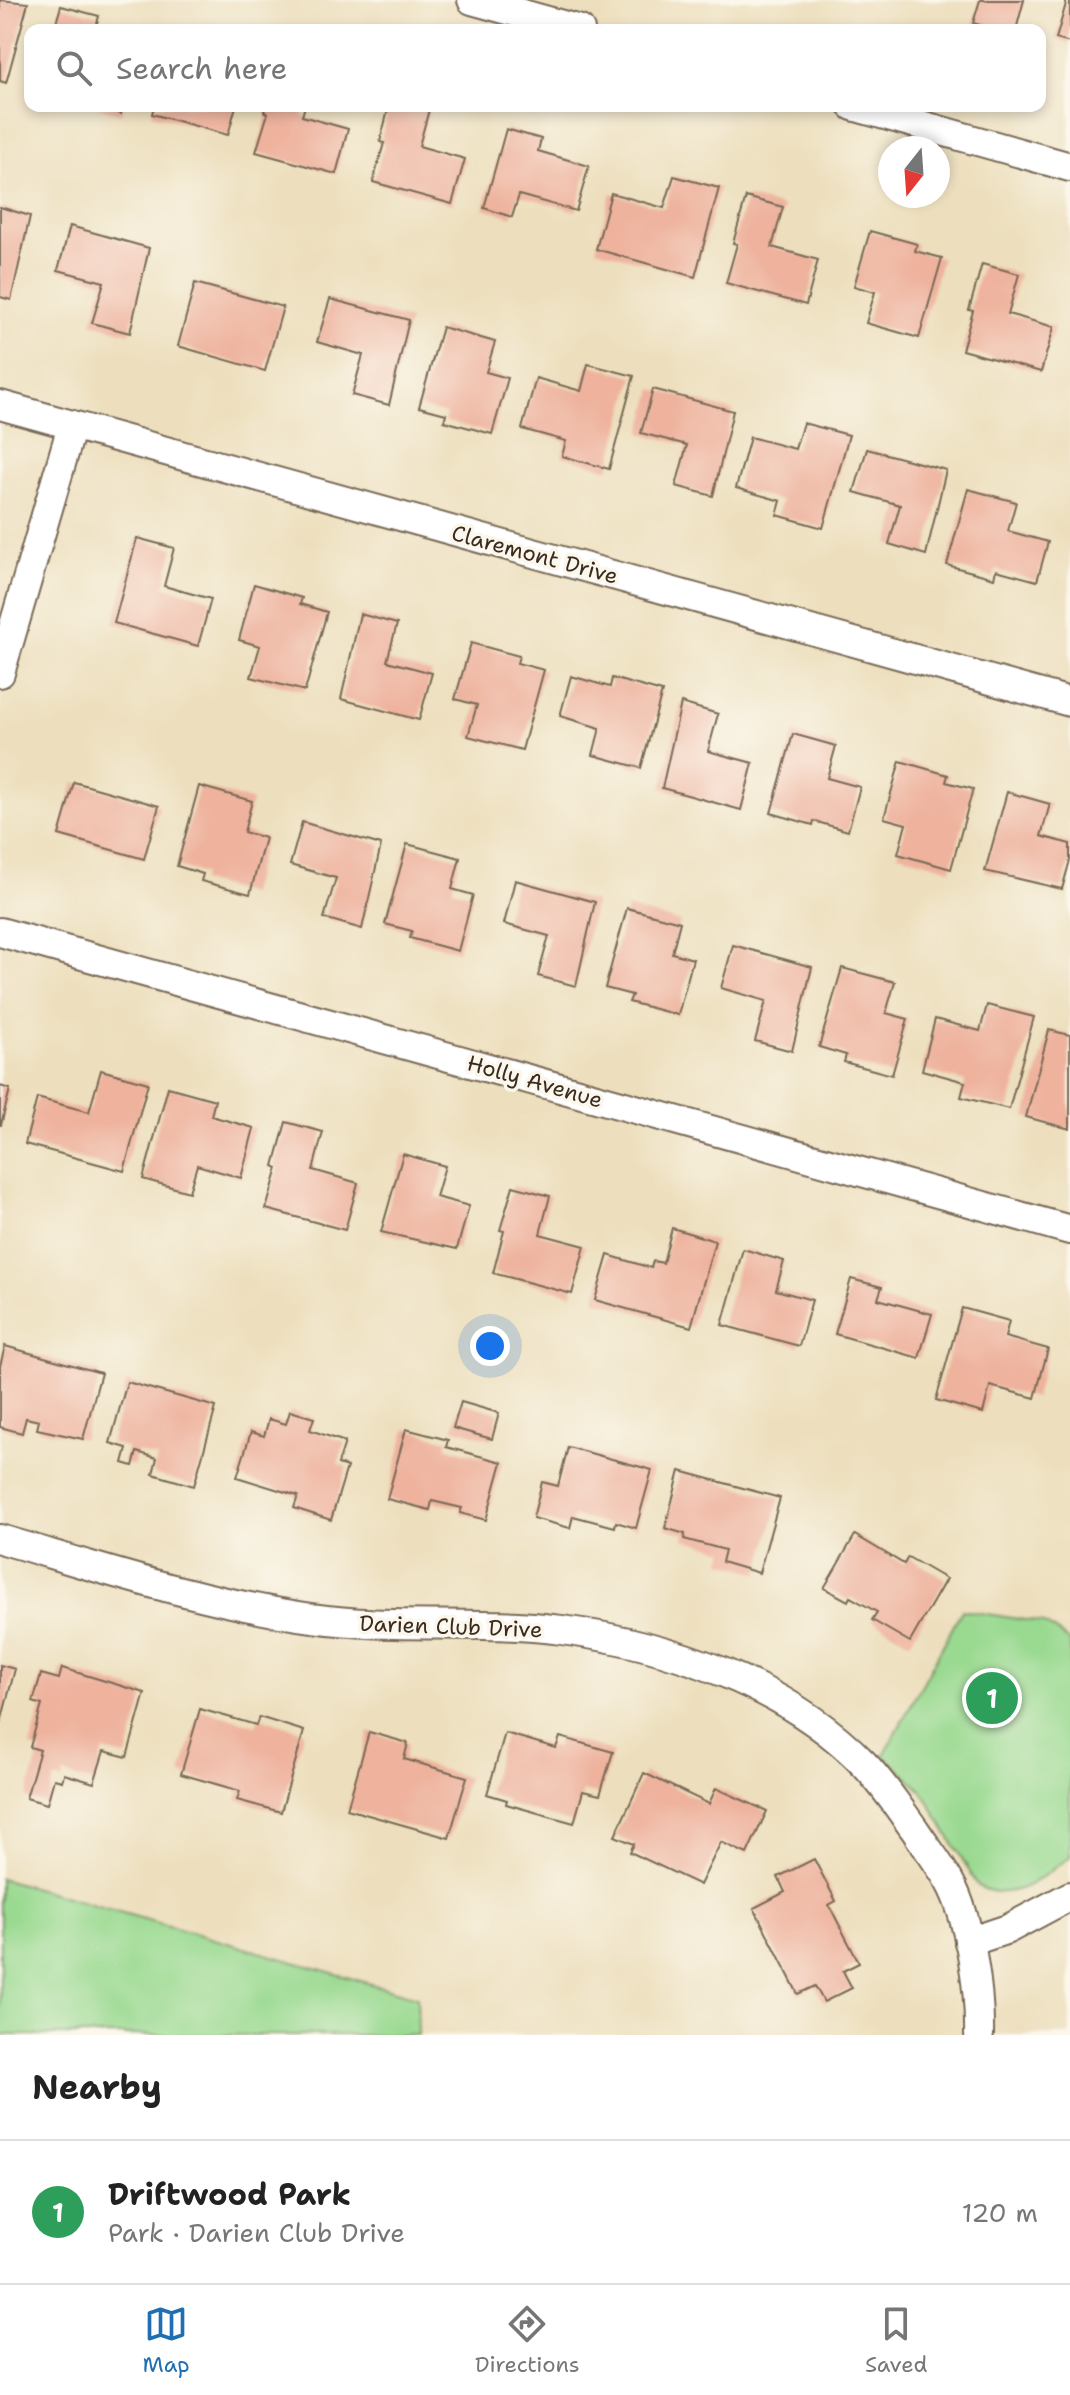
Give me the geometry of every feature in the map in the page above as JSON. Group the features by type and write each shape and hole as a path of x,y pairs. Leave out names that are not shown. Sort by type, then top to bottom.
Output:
{"street":[{"path":"472,0 558,24"},
{"path":"874,112 1070,167"},
{"name":"Claremont Drive","path":"0,405 1070,702"},
{"path":"0,673 72,426"},
{"name":"Holly Avenue","path":"0,932 1070,1230"},
{"name":"Darien Club Drive","path":"0,1539 215,1601 317,1619 487,1624 563,1630 671,1654 775,1696 817,1723 863,1762 885,1787 950,1883 969,1942 976,1984 979,2035"},
{"path":"969,1942 1008,1929 1070,1896"}],"green space":[{"path":"962,1610 1043,1623 1070,1641 1070,1857 1038,1880 1015,1890 991,1891 978,1886 923,1792 884,1755"},
{"path":"0,1878 417,1997 418,2035 0,2035"}],"building":[{"path":"0,0 28,3 6,83 0,81"},
{"path":"980,0 1024,0 1018,24 973,23"},
{"path":"1067,0 1070,0 1070,43 1056,39"},
{"path":"61,6 99,16 97,24 56,24"},
{"path":"152,112 234,112 228,135"},
{"path":"264,112 303,112 302,116 348,129 336,174 256,152 268,113"},
{"path":"388,112 428,112 419,146 465,159 452,204 373,182 384,143 380,142"},
{"path":"506,129 541,139 538,151 589,166 576,211 519,195 512,217 484,208"},
{"path":"674,176 719,188 695,277 596,249 611,193 664,208"},
{"path":"746,197 783,207 772,247 818,260 806,305 726,283"},
{"path":"0,207 30,216 11,300 0,297"},
{"path":"70,226 149,248 130,333 92,323 104,282 58,270"},
{"path":"870,231 917,244 915,251 942,258 919,338 866,323 875,292 854,286"},
{"path":"982,264 1019,274 1008,314 1054,327 1041,372 962,350"},
{"path":"195,283 283,307 265,371 178,346"},
{"path":"330,299 409,320 389,405 352,395 363,355 317,342"},
{"path":"442,327 495,342 486,372 508,378 492,434 444,421 446,414 419,407"},
{"path":"588,364 634,376 609,469 562,456 566,441 522,429 536,378 581,391"},
{"path":"653,389 733,411 713,496 676,486 687,445 641,433"},
{"path":"803,423 849,435 823,528 777,515 781,501 736,488 750,437 795,449"},
{"path":"867,449 946,470 926,555 889,544 900,505 854,492"},
{"path":"968,489 1016,502 1008,531 1048,542 1037,581 996,570 994,578 947,565"},
{"path":"137,538 174,548 164,586 211,599 198,646 114,623"},
{"path":"254,584 302,598 300,604 327,612 305,691 251,677 260,646 239,640"},
{"path":"360,614 397,624 387,661 432,673 419,720 341,699"},
{"path":"471,643 519,656 517,663 544,670 522,750 468,736 477,705 455,699"},
{"path":"571,676 610,687 612,678 662,692 641,768 593,755 600,728 560,716"},
{"path":"681,703 718,714 708,751 753,763 741,810 662,788"},
{"path":"793,734 836,746 827,778 860,787 848,831 771,813"},
{"path":"900,761 948,775 946,782 973,789 951,869 898,854 906,824 884,818"},
{"path":"74,782 159,806 144,859 59,835"},
{"path":"199,786 252,801 244,832 265,838 250,894 201,881 203,874 177,866"},
{"path":"1007,792 1050,804 1041,836 1070,844 1070,860 1062,889 985,871"},
{"path":"302,822 381,845 362,929 324,918 336,878 290,865"},
{"path":"407,844 460,858 452,889 473,895 458,951 410,938 412,931 385,924"},
{"path":"515,880 595,902 576,986 538,976 549,936 504,924"},
{"path":"627,908 680,922 672,953 693,959 678,1015 629,1002 632,995 605,988"},
{"path":"733,945 812,967 792,1051 755,1041 766,1001 721,988"},
{"path":"842,968 895,982 886,1013 908,1019 892,1075 844,1062 846,1055 819,1047"},
{"path":"987,1005 1034,1017 1009,1109 961,1097 965,1082 922,1070 935,1019 980,1031"},
{"path":"1049,1030 1070,1035 1070,1129 1026,1117"},
{"path":"101,1070 148,1083 124,1171 25,1144 37,1098 89,1112"},
{"path":"0,1086 10,1089 1,1125 0,1125"},
{"path":"168,1087 215,1100 211,1116 254,1128 241,1178 197,1165 189,1192 143,1179"},
{"path":"286,1122 323,1132 313,1170 358,1183 345,1230 266,1209 278,1168 274,1166"},
{"path":"403,1154 445,1166 436,1197 469,1206 457,1249 381,1232"},
{"path":"513,1186 550,1196 540,1234 585,1246 572,1294 493,1273 504,1231 500,1230"},
{"path":"672,1228 715,1241 691,1327 595,1300 608,1255 651,1268 653,1261 663,1263"},
{"path":"743,1249 784,1261 776,1290 812,1300 799,1346 722,1325"},
{"path":"851,1279 882,1287 878,1299 932,1314 919,1358 835,1334"},
{"path":"962,1308 1009,1321 1005,1337 1048,1349 1035,1398 990,1386 983,1413 936,1400"},
{"path":"5,1346 101,1373 83,1439 37,1429 39,1421 26,1418 22,1433 0,1427 0,1366"},
{"path":"127,1382 216,1407 194,1486 153,1474 157,1458 137,1452 133,1466 123,1463 127,1448 110,1443"},
{"path":"461,1402 499,1413 492,1439 453,1428"},
{"path":"290,1411 314,1418 310,1430 345,1442 338,1464 347,1467 331,1520 294,1508 298,1496 237,1477 251,1432 264,1436 269,1419 286,1424"},
{"path":"406,1429 448,1440 446,1447 502,1462 486,1520 460,1513 462,1508 432,1501 430,1510 387,1499"},
{"path":"568,1447 652,1470 636,1528 616,1522 615,1527 573,1516 570,1528 533,1518 542,1482 558,1486"},
{"path":"680,1471 780,1498 759,1573 722,1562 725,1550 684,1539 685,1534 665,1528"},
{"path":"855,1535 904,1564 908,1557 946,1579 910,1642 872,1620 877,1612 850,1597 848,1601 824,1588"},
{"path":"0,1665 15,1669 1,1722 0,1722"},
{"path":"62,1668 145,1693 127,1757 104,1751 94,1783 64,1774 62,1781 54,1779 47,1804 26,1798 40,1750 30,1747 42,1705 33,1702 41,1674 59,1679"},
{"path":"200,1709 256,1725 259,1717 304,1731 281,1812 237,1800 240,1791 181,1774"},
{"path":"369,1732 408,1743 404,1759 467,1777 449,1838 347,1809"},
{"path":"505,1733 556,1748 560,1737 613,1752 600,1795 583,1791 574,1823 506,1804 507,1800 487,1794"},
{"path":"644,1773 709,1804 716,1788 767,1811 747,1854 721,1842 700,1885 630,1852 634,1844 615,1836"},
{"path":"814,1859 836,1901 829,1905 859,1963 843,1971 852,1988 824,2002 815,1986 798,1994 754,1908 785,1892 778,1877"}],"place":[{"name":"Driftwood Park","path":"992,1698"}]}
